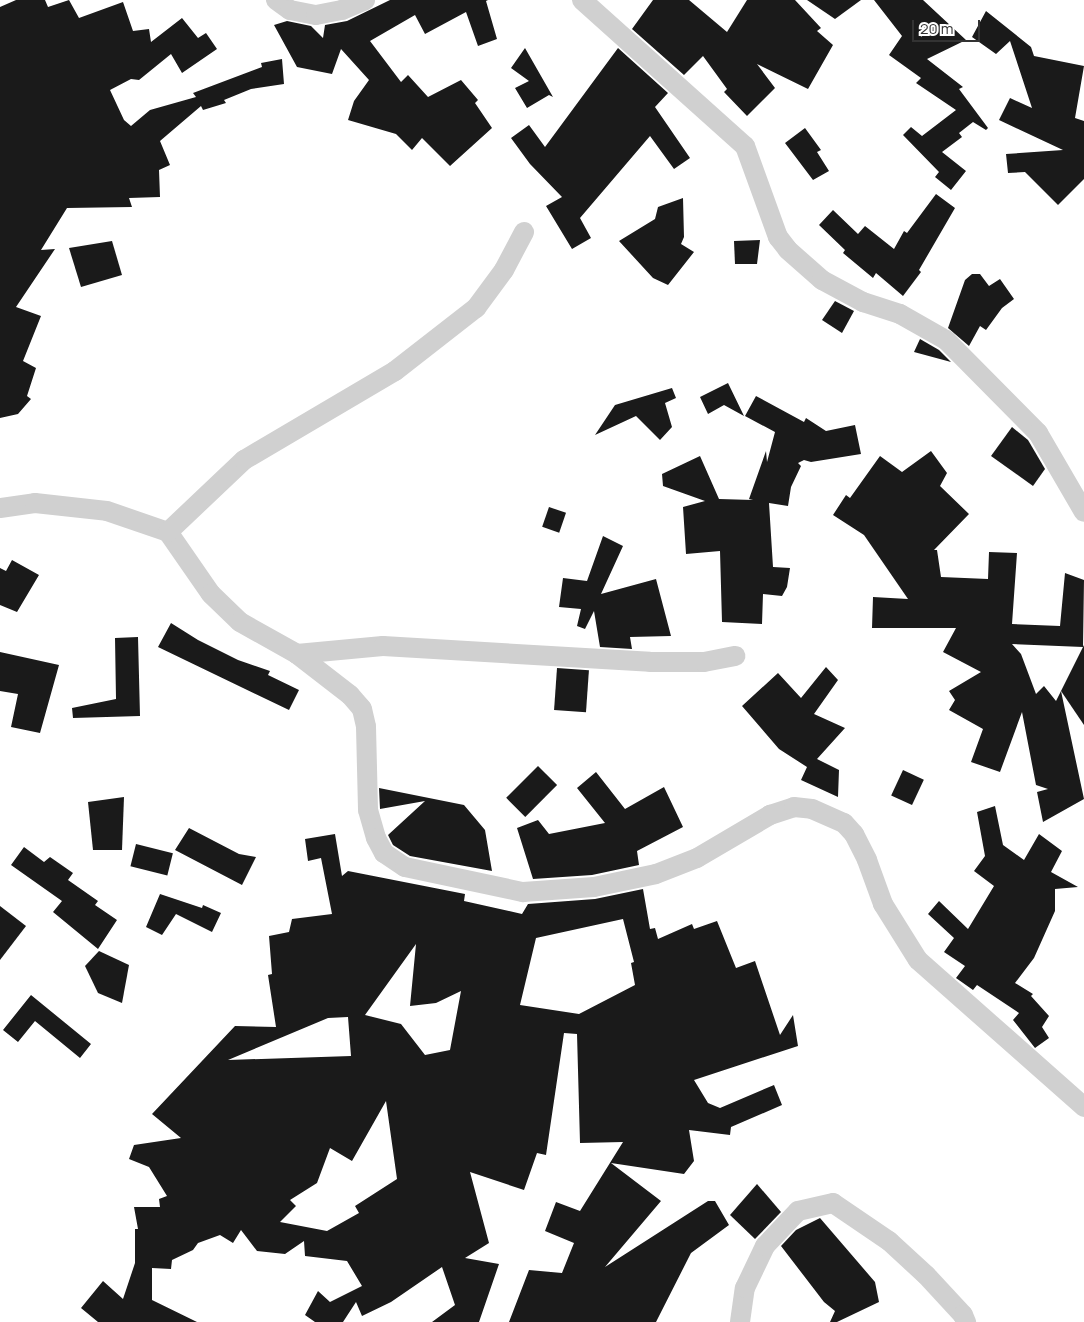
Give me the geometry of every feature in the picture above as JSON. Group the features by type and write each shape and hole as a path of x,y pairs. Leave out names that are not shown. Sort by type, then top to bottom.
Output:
{"street":[{"path":"276,0 290,10 316,15 342,10 365,0"},
{"path":"582,0 745,146 778,237 788,250 822,280 863,302 900,314 946,340 1038,433 1084,512"},
{"path":"168,532 244,460 395,371 476,308 504,270 524,232"},
{"path":"0,508 35,503 107,511 168,532 211,594 240,622 297,654 350,695 362,709 366,727 368,810 376,838 384,853 406,867 523,892 594,887 656,874 697,858 770,815 794,807 829,815 844,823 854,834 883,904 918,960 1084,1107"},
{"path":"297,654 383,646 650,662 704,662 735,656"},
{"path":"740,1322 745,1288 766,1246 798,1211 833,1203 889,1241 932,1282 966,1322"}],"building":[{"path":"16,0 45,0 48,7 69,0 79,18 123,2 133,31 149,29 151,42 182,18 198,38 206,33 217,49 182,73 171,54 139,80 131,79 110,90 124,120 131,126 150,110 196,97 193,93 262,67 261,63 282,59 284,84 251,89 224,100 226,103 203,110 201,106 160,141 170,165 159,170 160,197 129,198 132,207 67,208 41,250 55,249 16,307 41,316 23,361 36,368 27,396 31,399 18,414 0,418 0,7"},
{"path":"390,0 488,0 486,1 497,39 478,46 466,12 425,34 415,15 370,41 401,82 408,75 428,97 461,80 478,100 475,103 492,128 450,166 422,138 412,150 396,134 348,120 354,101 369,80 341,49 332,74 297,67 274,25 287,21 311,26 323,38 325,25 347,21"},
{"path":"653,0 689,0 727,32 747,0 795,0 821,28 817,31 833,45 808,89 757,64 775,88 747,116 724,92 727,89 703,56 684,75 632,29"},
{"path":"807,0 861,0 835,19"},
{"path":"874,0 923,0 966,40 927,59 963,87 959,89 988,128 986,130 973,122 959,133 962,137 942,152 966,171 951,190 935,177 939,172 903,135 911,127 922,136 956,110 916,83 921,78 889,55 902,36"},
{"path":"986,11 1031,47 1034,56 1084,66 1075,118 1084,121 1084,179 1058,205 1025,172 1008,173 1006,154 1063,150 999,120 1010,98 1032,108 1010,41 996,54 972,37"},
{"path":"525,48 553,97 549,95 527,108 515,88 529,81 511,68"},
{"path":"618,48 668,93 655,107 690,158 674,169 650,136 580,218 591,238 572,249 546,206 562,197 530,164 511,138 529,125 545,147"},
{"path":"805,128 821,150 817,152 829,171 813,180 785,143"},
{"path":"936,194 955,208 919,270 921,272 903,296 876,273 873,278 843,253 845,250 819,225 833,210 858,234 865,226 894,249 904,231 907,233"},
{"path":"683,198 684,237 681,244 694,252 668,285 653,278 619,241 655,219 658,207"},
{"path":"760,240 757,264 735,264 734,241"},
{"path":"112,241 122,275 81,287 69,248"},
{"path":"972,274 980,274 989,286 1000,279 1014,299 1002,308 986,330 980,326 969,346 948,328 965,280"},
{"path":"835,301 854,311 842,333 822,320"},
{"path":"920,339 939,350 951,362 914,352"},
{"path":"728,383 744,416 724,405 708,414 700,397"},
{"path":"672,388 676,398 665,403 672,427 660,440 636,416 595,435 615,405"},
{"path":"756,396 804,422 806,418 826,431 855,425 861,454 811,462 804,460 798,463 801,466 791,487 788,506 769,503 773,567 790,568 787,587 782,596 763,594 762,624 722,622 720,551 686,554 683,507 705,501 663,486 662,474 700,456 719,499 753,500 749,499 766,451 767,462 775,432 745,416"},
{"path":"1012,427 1028,440 1045,469 1033,486 991,456"},
{"path":"931,451 947,473 940,486 969,514 934,550 937,550 941,577 988,579 989,552 1017,553 1012,624 1060,626 1065,573 1084,580 1083,647 1012,644 1021,654 1036,694 1044,686 1056,701 1061,691 1084,799 1043,822 1037,792 1048,789 1036,785 1022,712 1000,772 971,762 983,729 949,710 955,700 949,691 981,672 943,652 956,628 872,628 873,597 908,599 864,535 833,515 846,495 850,498 880,456 902,472"},
{"path":"549,507 566,513 559,533 542,527"},
{"path":"603,536 623,546 601,594 656,579 671,636 630,637 632,649 600,647 594,611 585,629 577,626 581,609 559,607 563,578 587,581"},
{"path":"12,560 39,575 17,612 0,605 0,568 6,571"},
{"path":"171,623 198,640 238,660 270,671 268,675 299,690 289,710 158,647"},
{"path":"138,637 140,716 73,718 72,708 116,699 115,638"},
{"path":"1084,645 1084,725 1061,691"},
{"path":"0,652 59,665 40,733 11,727 18,694 0,691"},
{"path":"826,667 838,680 814,714 845,728 817,759 839,770 838,797 801,780 807,767 779,749 742,706 778,673 801,698"},
{"path":"557,668 589,670 586,712 554,710"},
{"path":"538,766 557,785 525,817 506,798"},
{"path":"903,770 924,780 912,805 891,795"},
{"path":"596,772 625,809 664,787 683,827 637,851 639,865 592,875 533,879 517,828 538,820 549,834 605,823 577,788"},
{"path":"379,788 464,805 485,830 492,871 410,856 393,845 388,835 425,801 380,809"},
{"path":"124,797 122,850 93,850 88,802"},
{"path":"995,806 1003,845 1024,860 1039,834 1062,851 1051,872 1078,887 1055,889 1055,911 1034,958 1015,983 1033,994 1031,996 1049,1016 1042,1027 1049,1038 1035,1048 1013,1020 1019,1013 977,985 973,990 956,978 965,966 944,952 954,938 928,914 939,901 968,929 994,886 974,871 985,856 977,812"},
{"path":"189,828 239,854 256,857 242,885 175,850"},
{"path":"335,834 342,876 348,871 465,894 464,901 522,914 528,904 595,899 643,889 650,929 655,928 658,939 692,924 694,929 717,921 736,968 755,961 780,1035 793,1015 798,1046 694,1080 708,1103 720,1108 774,1085 782,1105 731,1127 730,1135 689,1130 694,1161 684,1174 611,1163 661,1201 605,1267 708,1201 715,1201 729,1225 691,1253 656,1322 509,1322 529,1270 562,1273 574,1243 545,1231 556,1202 580,1211 623,1142 580,1143 577,1034 564,1033 546,1155 537,1153 524,1190 470,1172 489,1243 465,1258 499,1264 479,1322 432,1322 455,1305 442,1267 391,1302 362,1316 356,1302 343,1322 315,1322 305,1315 318,1291 330,1302 362,1286 347,1261 305,1256 304,1241 285,1254 257,1251 241,1230 233,1243 220,1235 198,1243 193,1250 172,1260 171,1269 152,1268 152,1300 197,1322 98,1322 81,1308 103,1281 123,1299 135,1263 135,1229 138,1229 134,1207 160,1207 159,1199 167,1196 149,1167 129,1159 134,1145 181,1138 152,1114 235,1026 276,1027 268,975 272,974 269,936 289,932 292,919 332,914 321,858 308,861 305,839","holes":["623,919 634,962 631,963 635,985 579,1014 520,1005 536,938","416,944 410,1006 436,1003 461,991 450,1050 425,1055 401,1024 365,1015","348,1017 351,1056 228,1060 328,1018","386,1101 397,1179 355,1206 359,1213 327,1231 280,1222 296,1206 290,1200 317,1183 330,1148 352,1161"]},
{"path":"136,844 173,853 167,876 130,866"},
{"path":"24,847 44,862 50,857 73,873 68,880 98,901 95,905 117,920 98,949 53,912 62,901 11,865"},
{"path":"160,894 202,908 203,905 221,913 212,932 176,914 162,935 146,927"},
{"path":"0,906 26,926 0,960"},
{"path":"99,951 129,965 122,1003 98,993 85,966"},
{"path":"31,995 91,1044 80,1058 35,1021 18,1042 3,1030"},
{"path":"757,1184 781,1212 755,1239 730,1215"},
{"path":"820,1218 875,1282 879,1302 837,1322 830,1322 835,1311 824,1302 781,1246 796,1230"}]}
